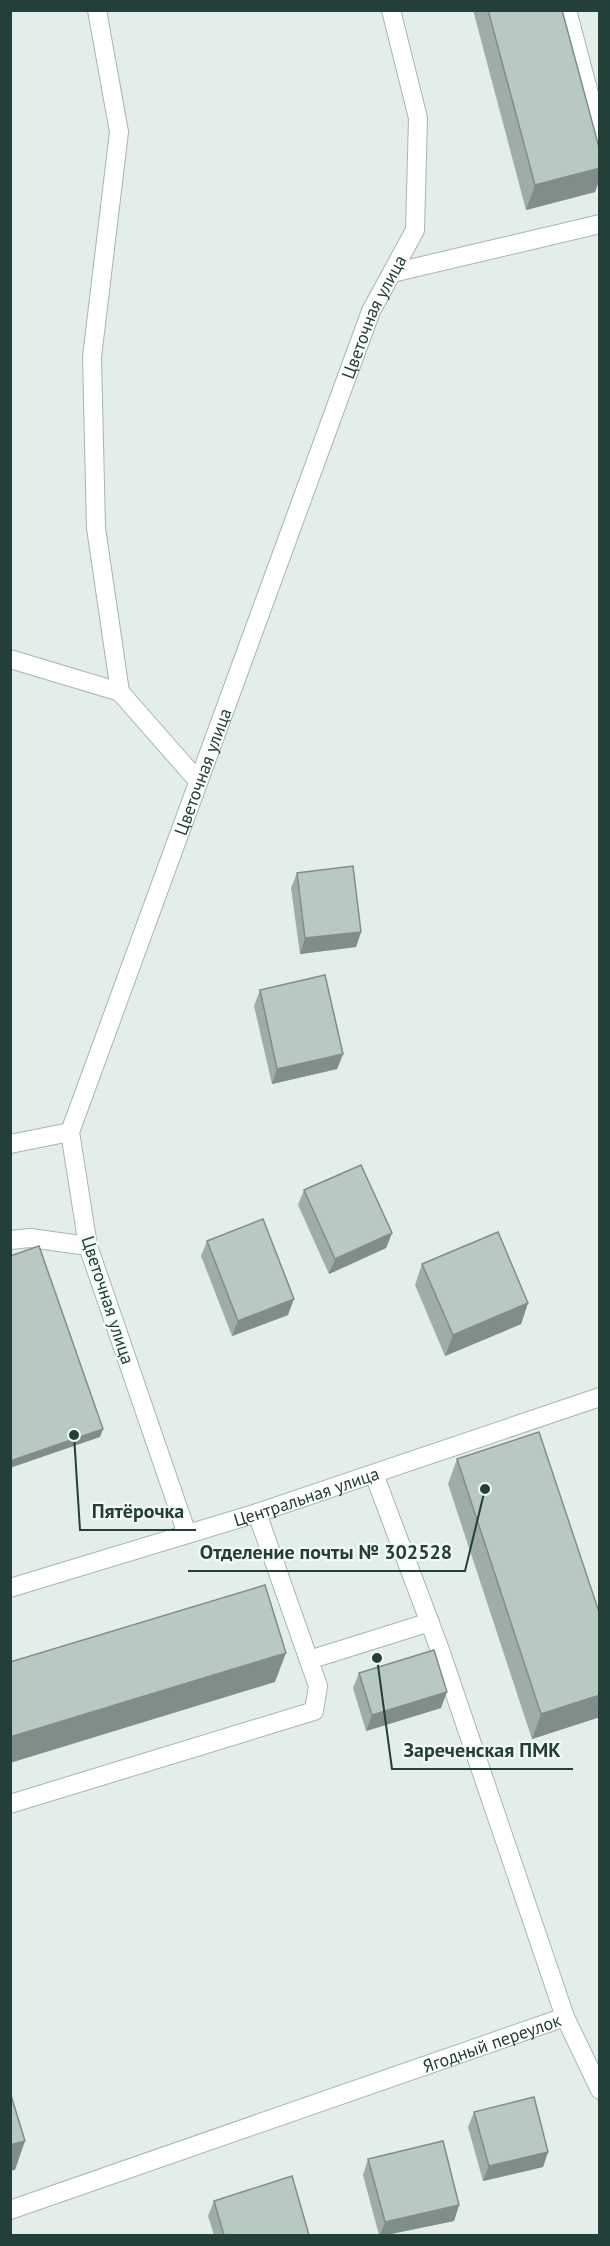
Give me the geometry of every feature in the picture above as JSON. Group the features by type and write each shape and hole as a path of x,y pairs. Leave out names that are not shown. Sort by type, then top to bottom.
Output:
{"street":[{"path":"97,10 119,132 92,357 96,528 120,692"},
{"name":"Цветочная улица","path":"187,1534 88,1246 70,1132 371,311 415,230 418,118 391,10"},
{"path":"567,10 600,135"},
{"path":"392,273 600,224"},
{"path":"10,659 120,692 198,781"},
{"path":"10,1144 70,1132"},
{"path":"10,1240 30,1238 88,1246"},
{"name":"Центральная улица","path":"10,1588 257,1513 600,1397"},
{"name":"Ягодный переулок","path":"10,2210 565,2017 430,1622 374,1474"},
{"path":"10,1804 314,1711 318,1686 257,1513"},
{"path":"309,1660 430,1622"},
{"path":"565,2017 600,2090"}],"building":[{"path":"488,10 562,10 600,151 600,168 535,185"},
{"path":"353,866 361,932 305,938 297,873"},
{"path":"325,975 343,1054 277,1069 260,990"},
{"path":"361,1165 392,1233 335,1259 304,1190"},
{"path":"263,1219 294,1299 238,1321 207,1241"},
{"path":"498,1232 528,1303 453,1335 422,1264"},
{"path":"39,1246 103,1429 10,1461 10,1256"},
{"path":"539,1432 600,1615 600,1695 541,1714 457,1459"},
{"path":"265,1585 286,1653 10,1737 10,1662"},
{"path":"434,1650 447,1692 372,1715 359,1673"},
{"path":"10,2092 25,2141 10,2145"},
{"path":"534,2097 548,2152 489,2166 474,2112"},
{"path":"443,2141 459,2205 385,2222 368,2159"},
{"path":"292,2176 309,2235 224,2235 214,2201"}],"place":[{"name":"Пятёрочка","path":"74,1435"},
{"name":"Отделение почты № 302528","path":"485,1489"},
{"name":"Зареченская ПМК","path":"377,1658"}]}
